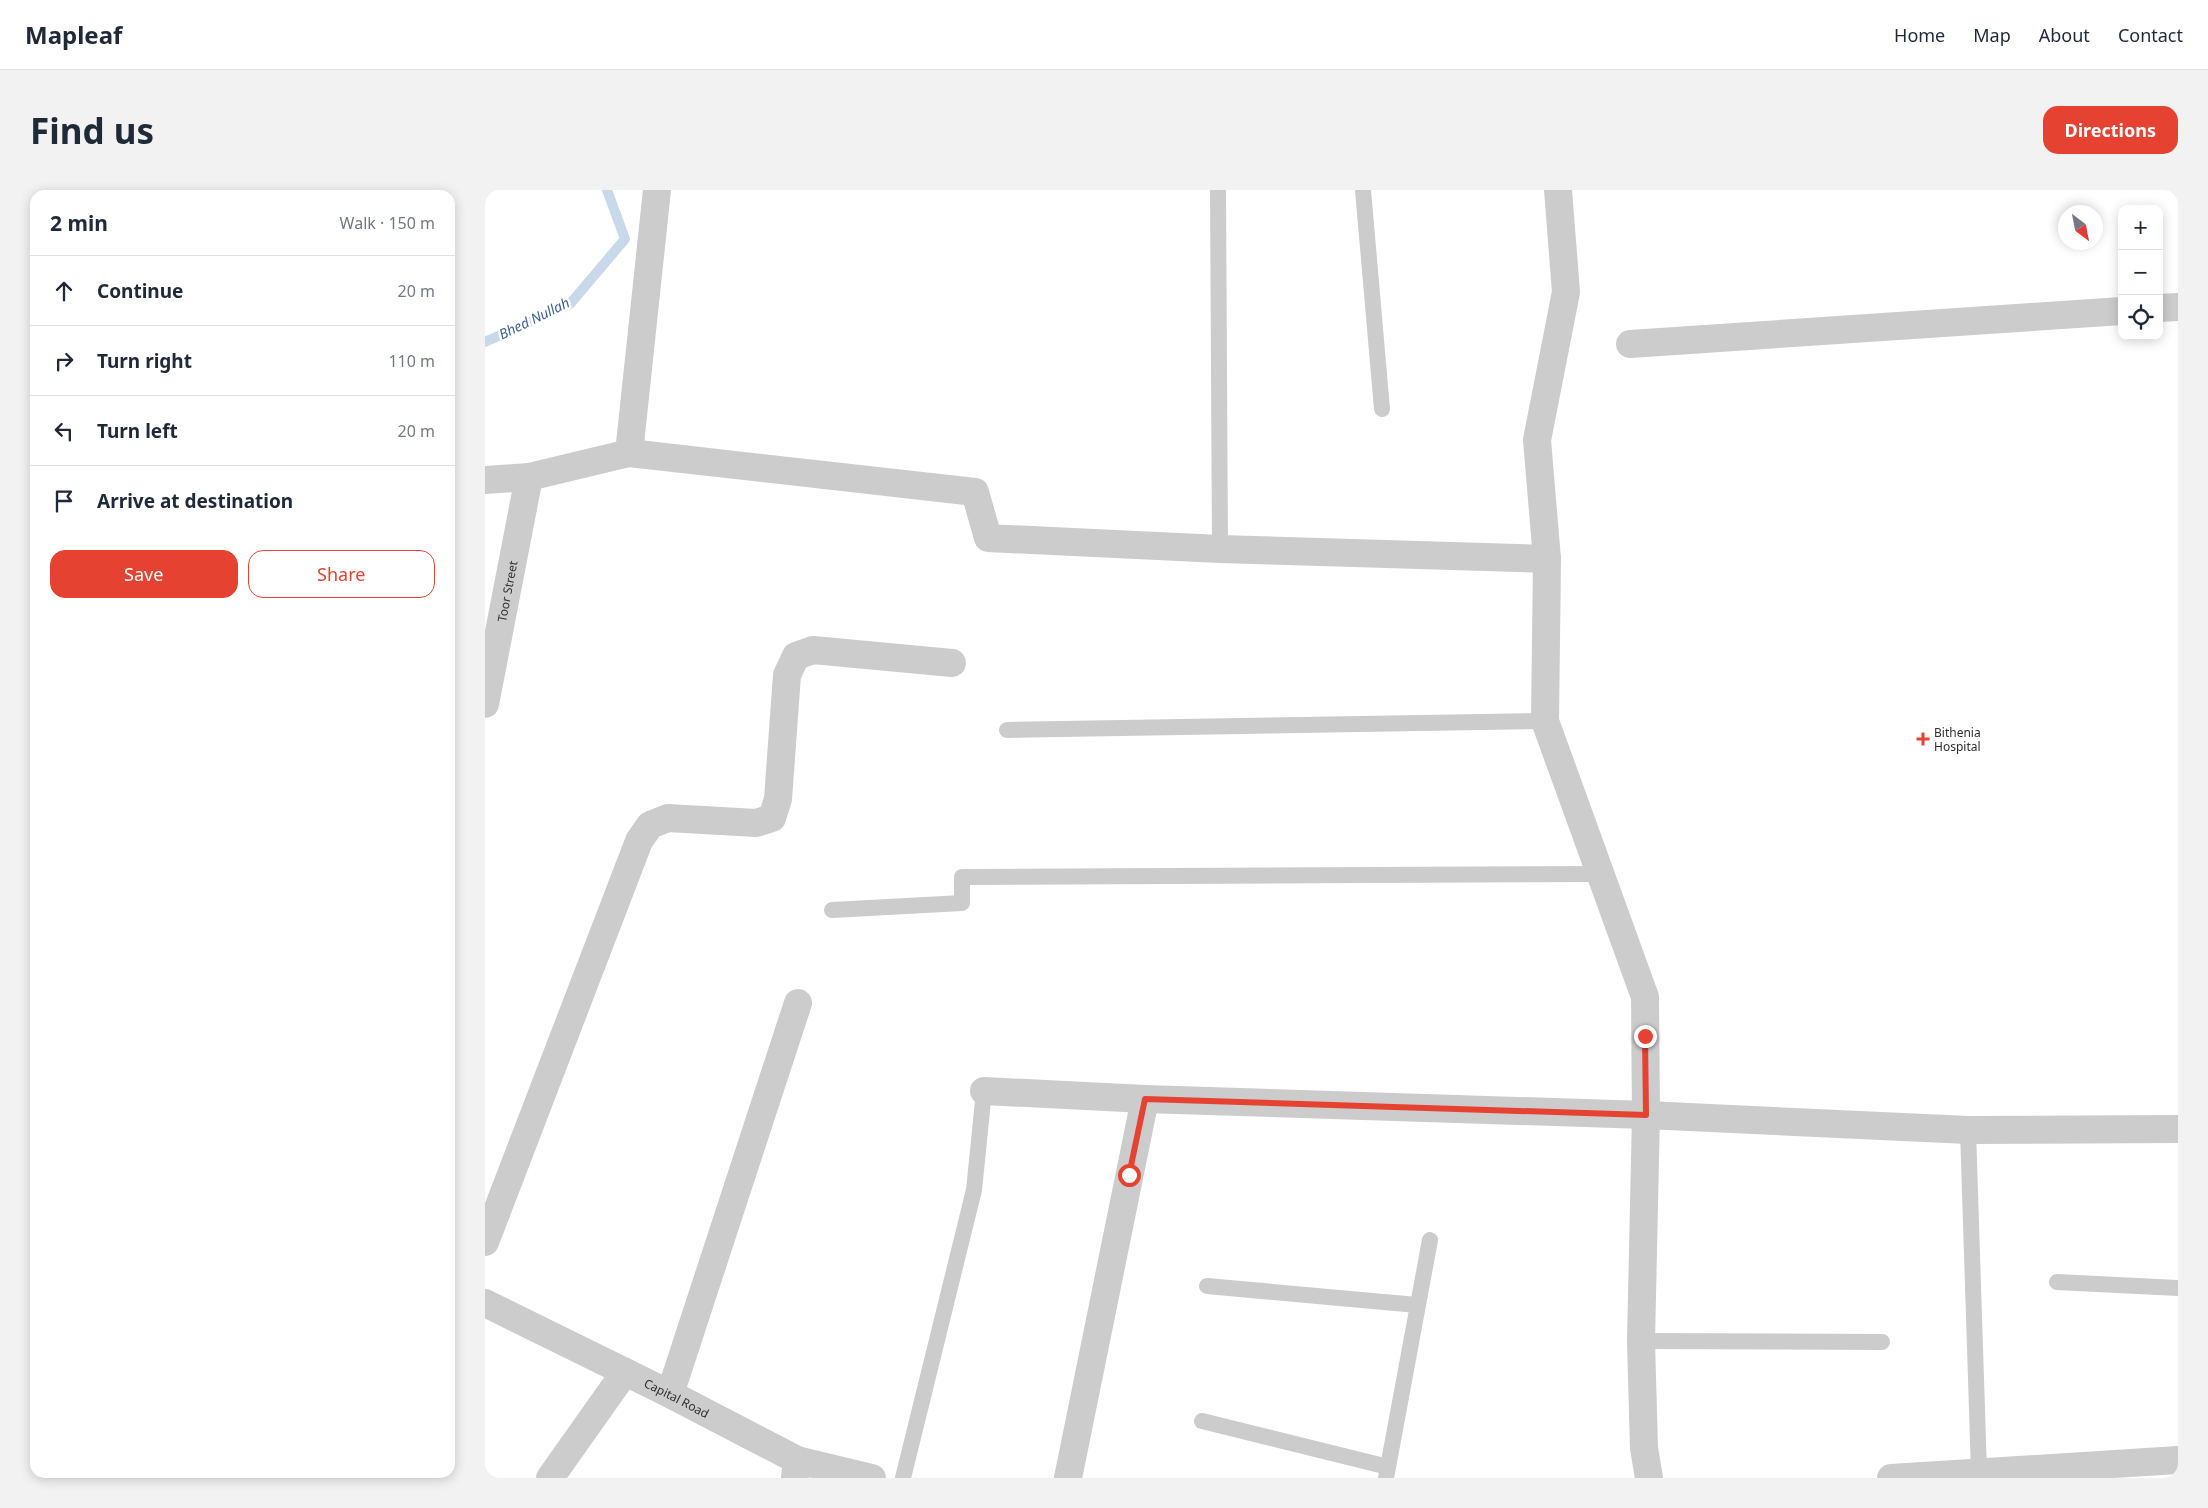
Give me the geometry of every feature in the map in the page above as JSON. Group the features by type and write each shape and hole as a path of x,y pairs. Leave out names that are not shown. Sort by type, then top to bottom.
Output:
{"street":[{"path":"629,453 657,190"},
{"path":"1558,190 1566,292 1537,440 1547,559 1545,721 1645,997 1646,1115 1641,1341 1644,1448 1649,1478"},
{"path":"2163,308 2178,307"},
{"path":"1630,344 2118,311"},
{"path":"485,480 529,477 629,453 975,492 988,538 1221,549 1547,559"},
{"name":"Toor Street","path":"485,704 529,477"},
{"path":"485,1242 639,841 650,825 668,818 756,823 772,818 779,799 787,675 796,656 813,650 952,663"},
{"path":"670,1394 798,1003"},
{"path":"984,1091 1145,1099 1646,1115 1969,1130 2178,1129"},
{"path":"1068,1478 1145,1099"},
{"name":"Capital Road","path":"485,1304 670,1394 796,1469 872,1478"},
{"path":"550,1478 625,1372"},
{"path":"1891,1478 2178,1460"}],"lane":[{"path":"1218,190 1221,549"},
{"path":"1363,190 1382,409"},
{"path":"1007,730 1545,721"},
{"path":"832,910 962,903 962,877 1600,874"},
{"path":"903,1478 974,1190 984,1091"},
{"path":"1969,1130 1979,1472"},
{"path":"1202,1421 1387,1472 1430,1240"},
{"path":"2057,1282 2178,1288"},
{"path":"1207,1286 1417,1305"},
{"path":"1641,1341 1882,1342"}],"waterway":[{"name":"Bhed Nullah","path":"485,342 570,304 625,239 607,190"}],"place":[{"name":"Bithenia Hospital","path":"1923,739"}],"route":[{"path":"1129,1175 1145,1099 1646,1115 1645,1036"}]}
